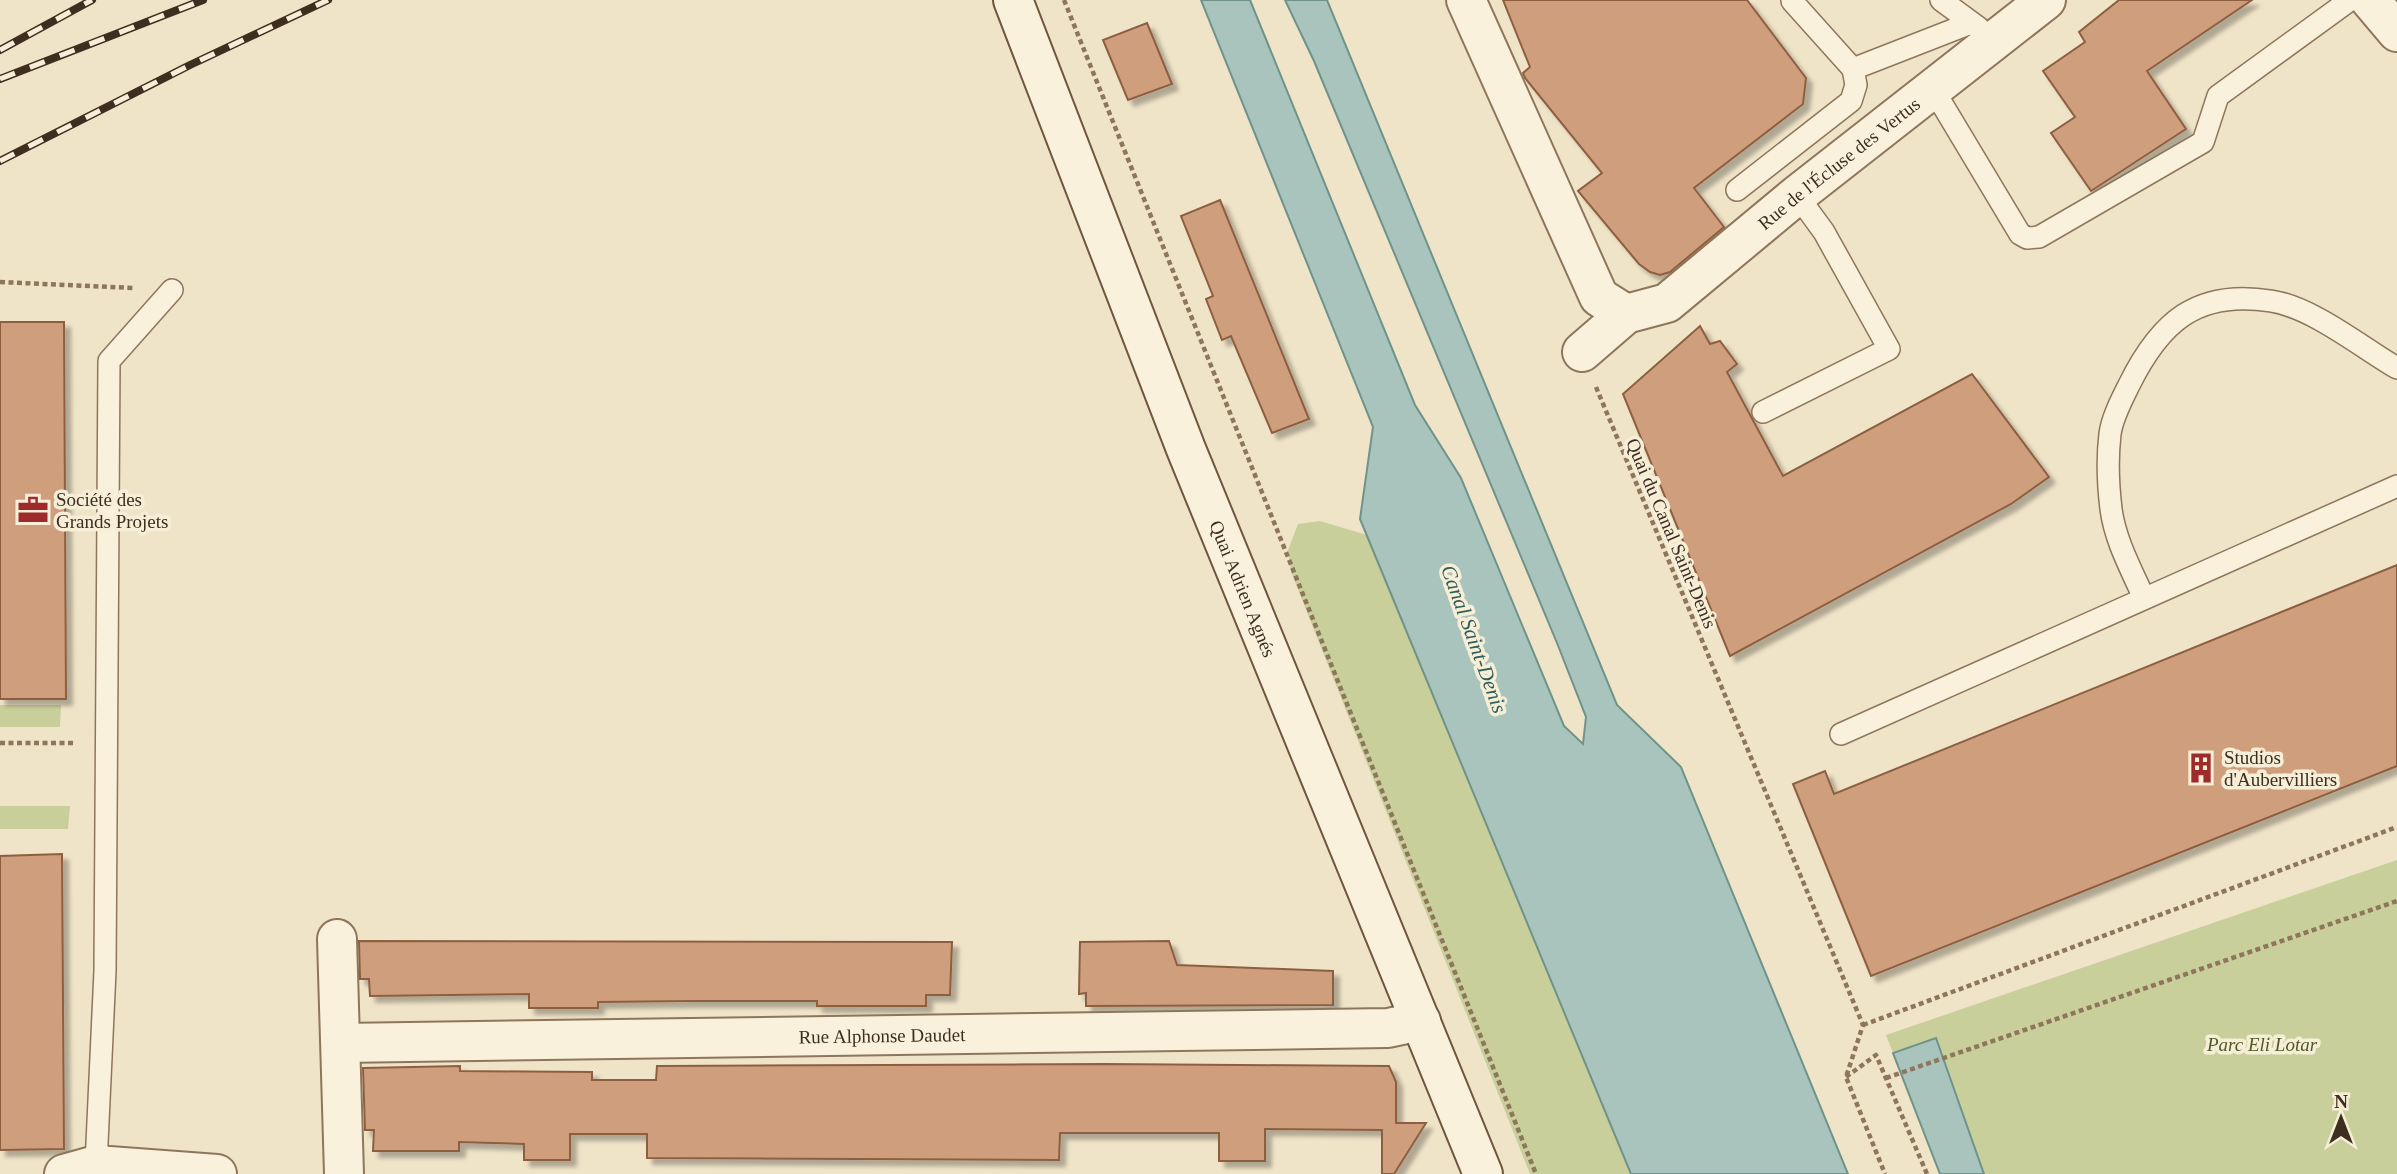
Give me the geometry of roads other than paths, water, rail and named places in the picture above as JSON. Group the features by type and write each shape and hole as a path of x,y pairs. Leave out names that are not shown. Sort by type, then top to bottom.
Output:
{"street":[{"name":"Quai Adrien Agnés","path":"1013,0 1191,461 1483,1174"},
{"path":"1466,0 1599,298 1626,314"},
{"name":"Rue de l'Écluse des Vertus","path":"1582,352 1626,314 1667,303 1797,195 1933,89 1983,31 2046,0"},
{"path":"2370,0 2397,32"},
{"path":"337,939 344,1174"},
{"name":"Rue Alphonse Daudet","path":"341,1043 1388,1028 1421,1021"},
{"path":"85,1171 217,1174"}],"lane":[{"path":"1941,0 1983,31"},
{"path":"1933,89 2020,234 2027,238 2039,237 2203,142 2218,96 2350,0"},
{"path":"1737,190 1851,101 1856,85 1853,69 1792,1"},
{"path":"1853,69 1983,31"},
{"path":"1763,412 1889,349 1824,232 1797,195"},
{"path":"85,1171 105,971 109,361 172,290"},
{"path":"2144,598 2119,543 2111,512 2108,478 2110,432 2147,350 2179,317 2205,303 2239,299 2272,301 2305,312 2397,368"},
{"path":"1841,734 2397,486"}],"water":[{"name":"Canal Saint-Denis","path":"1201,0 1250,0 1415,405 1461,478 1564,726 1583,744 1586,717 1557,643 1314,61 1285,0 1327,0 1617,705 1681,767 1848,1174 1631,1174 1360,519 1373,427"},
{"path":"1936,1038 1984,1174 1940,1174 1893,1053"}],"railway":[{"path":"0,50 92,0"},
{"path":"0,79 203,0"},
{"path":"0,161 190,65 328,0"}],"place":[{"name":"Société des Grands Projets","path":"33,510"},
{"name":"Studios d'Aubervilliers","path":"2201,768"}],"park label":[{"name":"Parc Eli Lotar","path":"2262,1044"}]}
